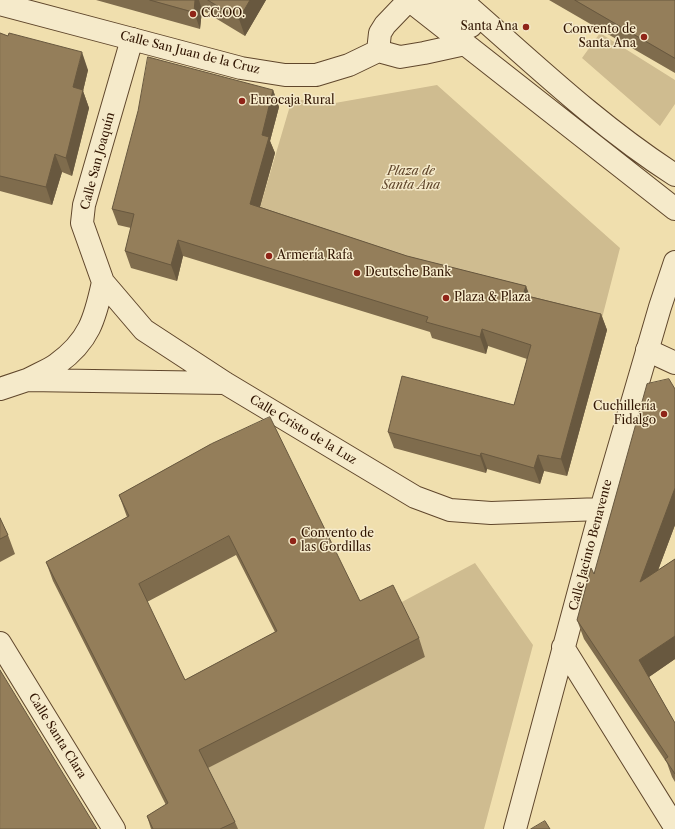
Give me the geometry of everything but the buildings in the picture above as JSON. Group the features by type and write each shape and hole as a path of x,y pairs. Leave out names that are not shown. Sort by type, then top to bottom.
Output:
{"street":[{"path":"465,44 424,53 400,56 378,50 380,33 385,25 409,0 465,44 675,209"},
{"path":"426,0 443,4 551,91 593,115"},
{"path":"460,0 593,115 646,156 675,175"},
{"name":"Calle San Juan de la Cruz","path":"0,4 241,68 285,75 316,75 349,65 378,50"},
{"name":"Calle San Joaquín","path":"132,40 84,205 82,223 104,282 144,330 225,383"},
{"path":"646,156 675,197"},
{"name":"Calle Jacinto Benavente","path":"515,829 601,509 647,350 675,262"},
{"path":"0,389 27,380 56,365 80,343 92,324 104,282"},
{"path":"647,350 675,363"},
{"path":"27,380 225,383"},
{"name":"Calle Cristo de la Luz","path":"225,383 415,497 450,510 491,513 601,509"},
{"name":"Calle Santa Clara","path":"0,643 114,829"},
{"path":"563,647 675,827"}],"green space":[{"path":"600,33 675,80 675,104 660,126 582,58"},
{"name":"Plaza de Santa Ana","path":"437,85 620,248 601,322 256,221 292,99 335,103"},
{"path":"475,563 533,645 484,829 236,829 205,769 425,657 400,603"}],"place":[{"name":"CC.OO.","path":"193,14"},
{"name":"Santa Ana","path":"526,27"},
{"name":"Convento de Santa Ana","path":"644,37"},
{"name":"Eurocaja Rural","path":"242,101"},
{"name":"Armería Rafa","path":"269,256"},
{"name":"Deutsche Bank","path":"357,273"},
{"name":"Plaza & Plaza","path":"446,298"},
{"name":"Cuchillería Fidalgo","path":"664,414"},
{"name":"Convento de las Gordillas","path":"293,541"}]}
